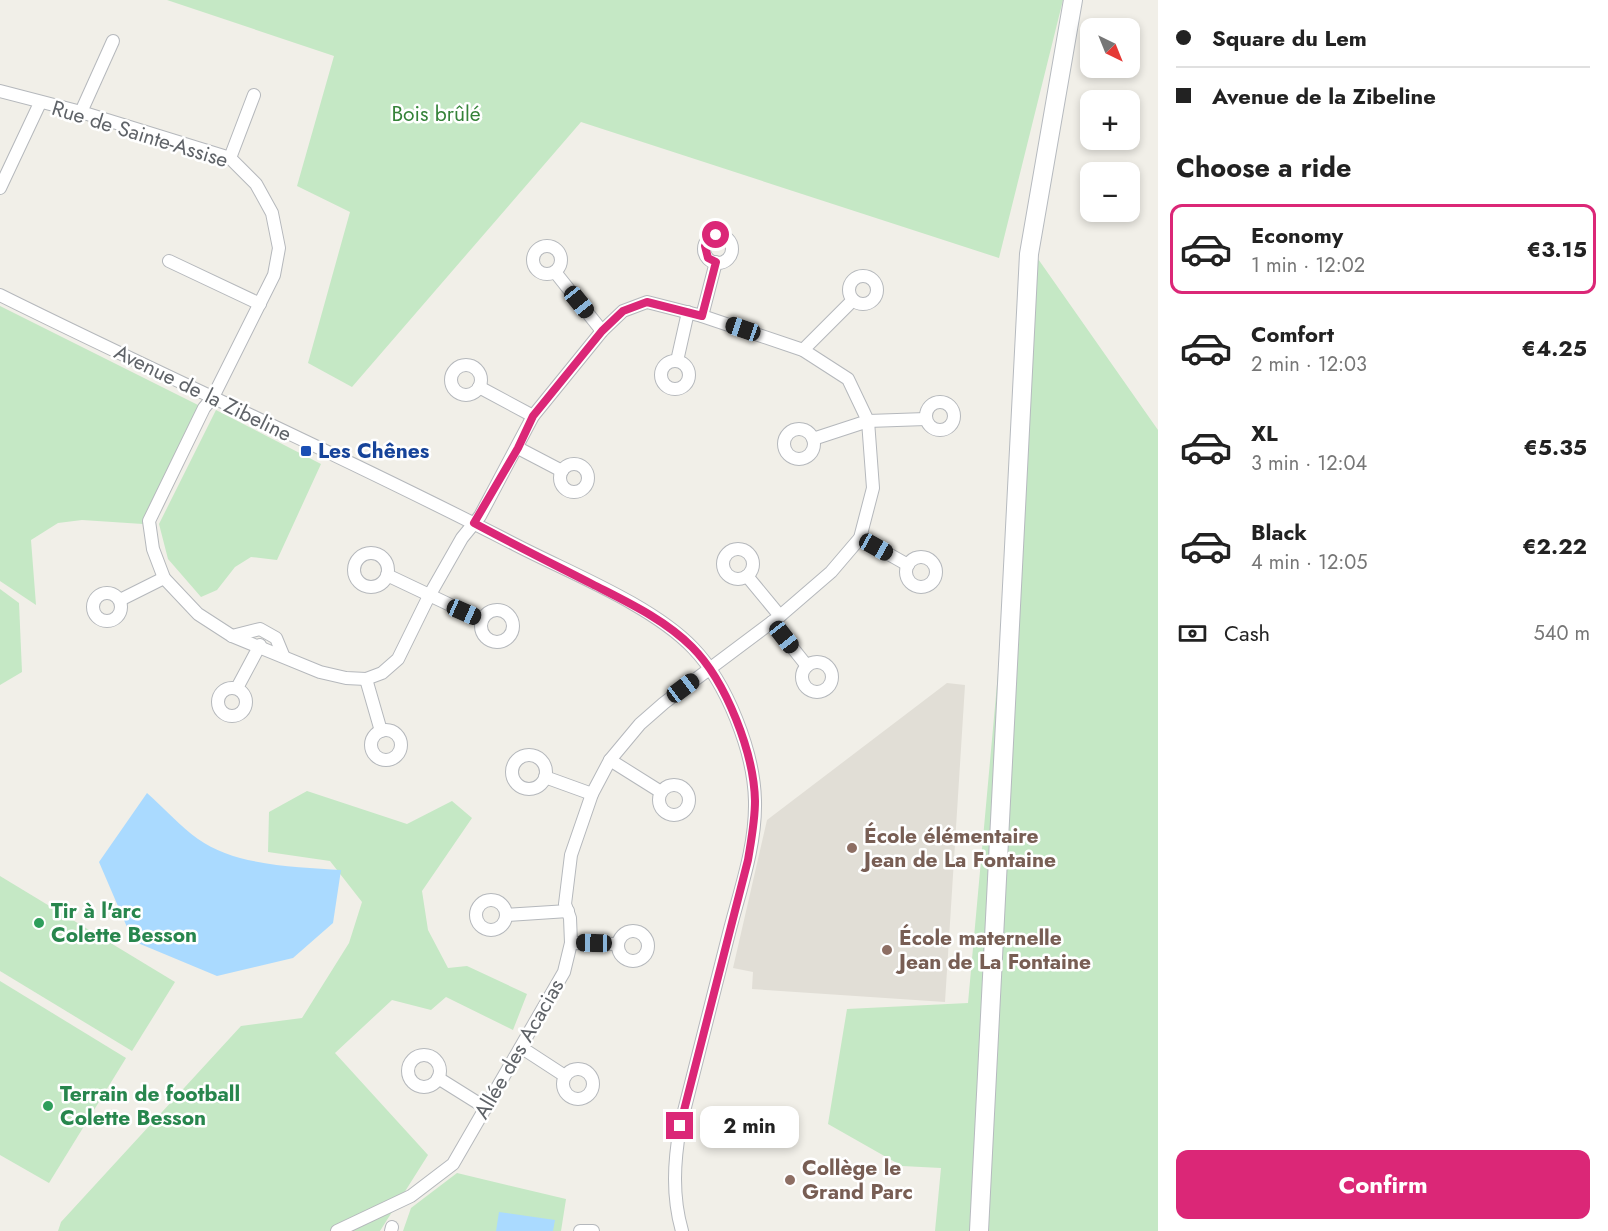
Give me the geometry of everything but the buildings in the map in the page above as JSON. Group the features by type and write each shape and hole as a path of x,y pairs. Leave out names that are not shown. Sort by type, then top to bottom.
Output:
{"main road":[{"path":"979,1231 1029,254 1072,0"}],"street":[{"path":"81,112 113,41"},
{"name":"Rue de Sainte-Assise","path":"0,91 39,103 81,112 230,158 256,184 272,213 279,248 274,275 213,397 204,408 149,521 153,549 164,578"},
{"path":"230,158 254,95"},
{"path":"0,188 39,103"},
{"path":"169,261 260,304"},
{"path":"702,316 716,262"},
{"path":"555,272 602,331"},
{"name":"Avenue de la Zibeline","path":"0,295 474,523 646,612 693,648 710,669 737,721 745,746 755,800 748,860 680,1126 675,1160 675,1183 677,1214 682,1231"},
{"path":"803,350 853,300"},
{"path":"120,600 164,578 198,615 232,636 260,645 320,672 346,678 366,679 382,673 398,659 429,596 518,448 533,416 602,331 623,311 647,302 702,316 803,350 848,379 868,421 873,488 861,538 908,565"},
{"path":"677,361 688,312"},
{"path":"478,387 533,416"},
{"path":"813,439 868,421 926,419"},
{"path":"518,448 562,471"},
{"name":"Allée des Acacias","path":"337,1231 411,1196 453,1164 522,1048 560,980 571,943 568,911 565,904 571,855 592,794 610,760 640,724 776,619 831,572 861,538"},
{"path":"387,575 482,620"},
{"path":"747,576 807,666"},
{"path":"232,636 260,628 276,638 283,655"},
{"path":"237,688 260,645"},
{"path":"366,679 381,731"},
{"path":"610,760 661,792"},
{"path":"545,777 592,794"},
{"path":"506,915 568,911"},
{"path":"571,943 618,944"},
{"path":"522,1048 566,1076"},
{"path":"438,1078 486,1108"},
{"path":"580,1231 593,1231"}],"shaded area":[{"path":"947,683 965,685 945,1002 752,989 753,972 733,968 767,820"}],"green space":[{"name":"Bois brûlé","path":"167,0 1063,0 999,258 581,122 352,387 308,363 350,212 297,186 334,56"},
{"path":"1036,256 1158,430 1158,1231 935,1231 941,1168 902,1166 828,1124 847,1009 968,1003"},
{"path":"0,306 200,406 143,524 82,520 58,523 31,540 36,605 0,581"},
{"path":"216,410 321,464 277,560 251,557 235,567 217,590 201,597 168,559 159,524"},
{"path":"0,589 19,603 22,672 0,685"},
{"path":"307,791 407,824 452,801 472,818 422,891 428,930 448,968 467,966 527,994 513,1030 446,997 431,1010 392,1000 335,1053 428,1155 380,1231 58,1231 61,1222 241,1026 302,1018 349,943 362,902 330,861 268,852 269,812"},
{"name":"Tir à l'arc Colette Besson","path":"0,876 175,982 132,1051 0,971"},
{"name":"Terrain de football Colette Besson","path":"0,981 126,1058 49,1183 0,1155"},
{"path":"457,1173 566,1199 561,1231 403,1231 411,1208"}],"water":[{"path":"147,793 198,839 230,855 267,864 341,870 333,923 293,958 217,976 133,941 99,862"},
{"path":"499,1212 555,1220 553,1231 496,1231"}],"place":[{"name":"Les Chênes","path":"306,451"},
{"name":"École élémentaire Jean de La Fontaine","path":"852,848"},
{"name":"Tir à l'arc Colette Besson","path":"39,923"},
{"name":"École maternelle Jean de La Fontaine","path":"887,950"},
{"name":"Terrain de football Colette Besson","path":"48,1106"},
{"name":"Collège le Grand Parc","path":"790,1180"}],"route":[{"path":"680,1126 753,834 755,800 745,746 737,721 710,669 693,648 670,628 646,612 474,523 518,448 533,416 602,331 623,311 647,302 702,316 716,262 708,258 705,246 712,236 716,235"}]}
